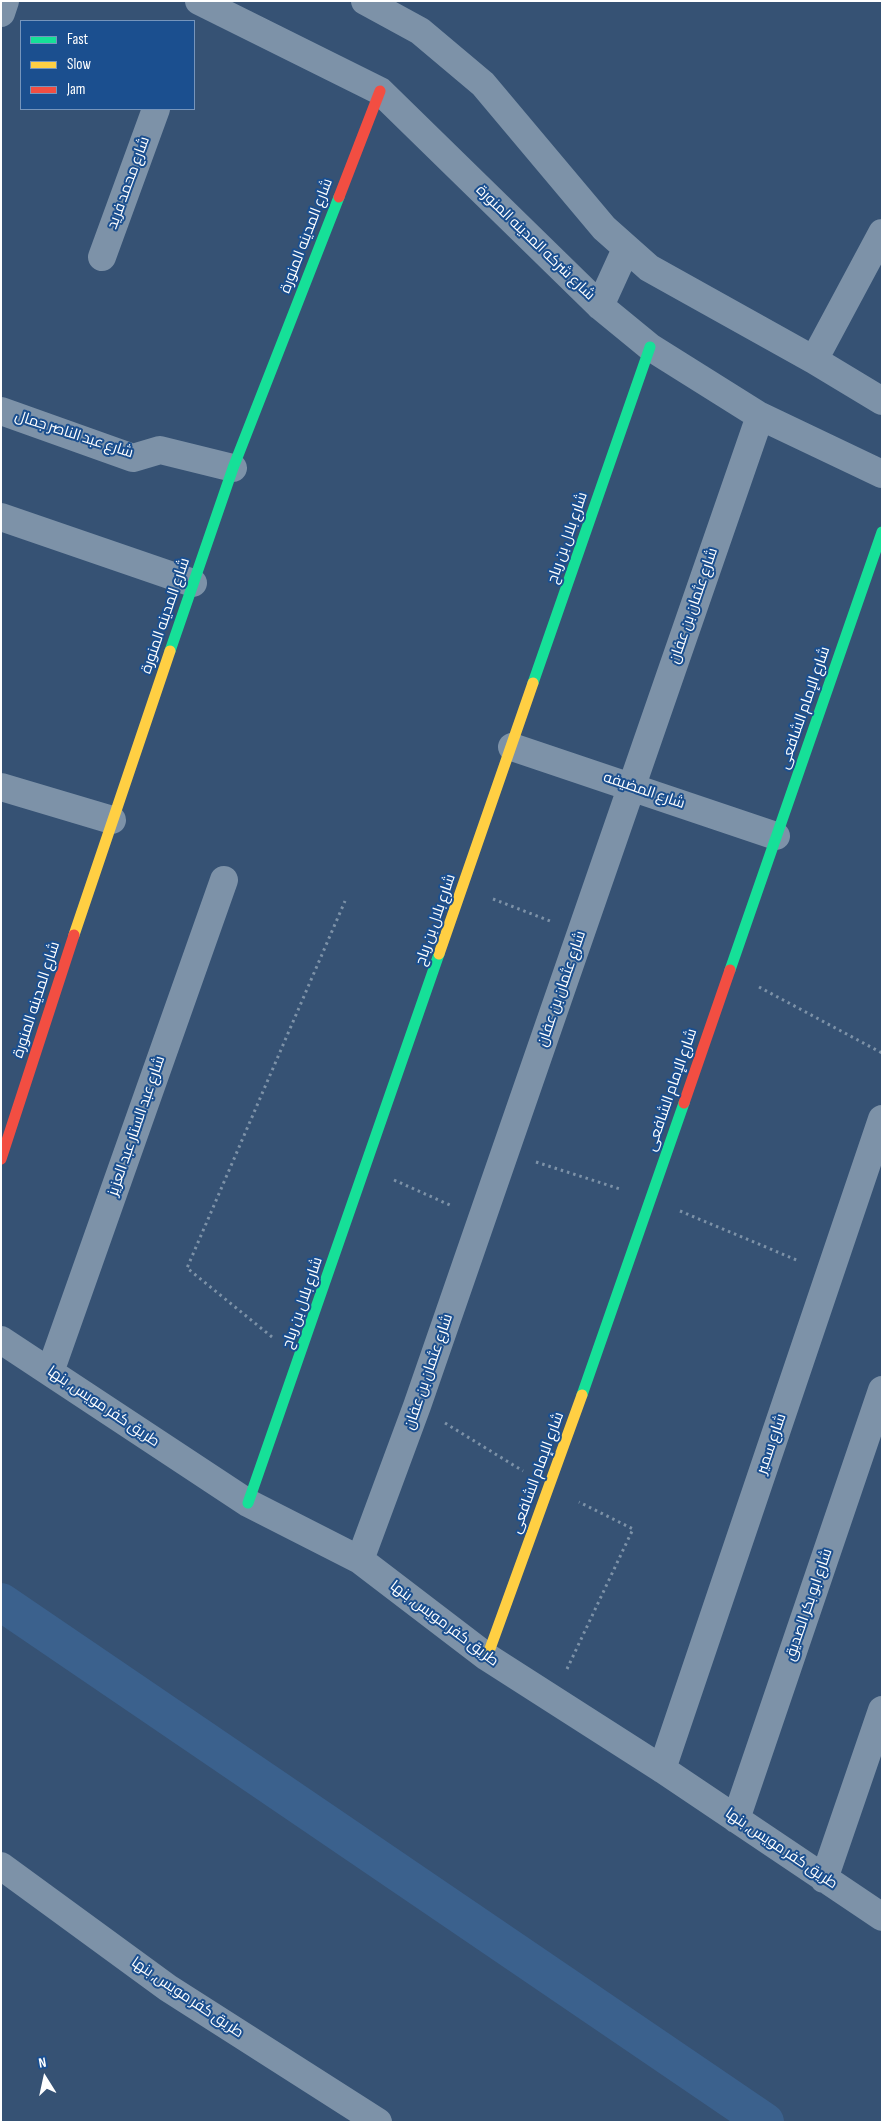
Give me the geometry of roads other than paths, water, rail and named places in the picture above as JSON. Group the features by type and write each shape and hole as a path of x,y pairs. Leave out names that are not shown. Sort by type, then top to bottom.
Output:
{"street":[{"path":"1,13 5,1"},
{"path":"188,20 195,1"},
{"name":"شارع شركه المدينه المنورة","path":"199,1 380,91 600,306 650,347 760,416 882,474"},
{"path":"365,1 420,31 483,84 604,228 649,268 814,360 882,401"},
{"name":"شارع المدينه المنورة","path":"1,1159 112,820 233,468 380,91"},
{"name":"شارع محمد فريد","path":"102,257 156,110"},
{"path":"814,360 882,232"},
{"path":"600,306 626,249"},
{"name":"شارع بلال بن رباح","path":"248,1504 300,1360 650,347"},
{"name":"شارع عبد الناصر جمال","path":"1,411 133,458 160,450 233,468"},
{"name":"شارع عثمان بن عفان","path":"360,1560 417,1406 760,416"},
{"path":"2,518 193,584"},
{"name":"شارع الإمام الشافعى","path":"487,1657 550,1488 882,532"},
{"name":"شارع المضيفه","path":"512,747 776,836"},
{"path":"1,787 112,820"},
{"name":"شارع عبد الستار عبد العزيز","path":"50,1372 224,880"},
{"name":"شارع سمير","path":"662,1769 882,1119"},
{"name":"طريق كفر مويس, بنها","path":"1,1340 248,1504 360,1560 487,1657 662,1769 882,1917"},
{"name":"شارع ابو بكر الصديق","path":"736,1819 882,1390"},
{"path":"824,1879 882,1710"},
{"name":"طريق كفر مويس, بنها","path":"1,1866 168,1988 378,2122"}],"waterway":[{"path":"1,1602 765,2122"}]}
